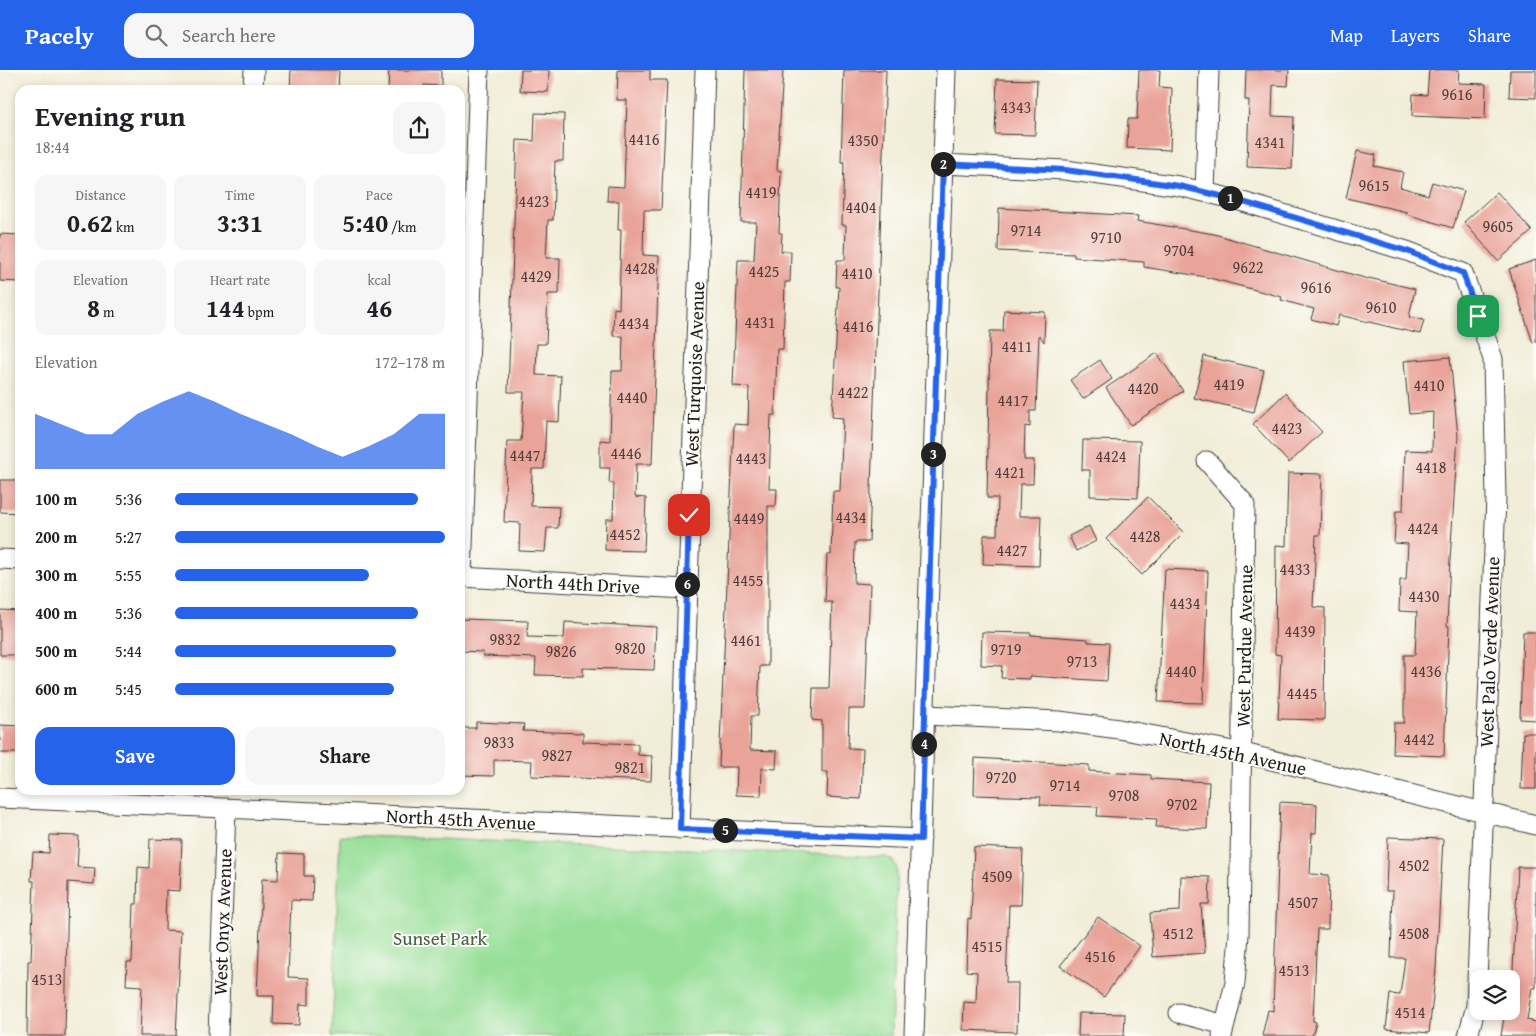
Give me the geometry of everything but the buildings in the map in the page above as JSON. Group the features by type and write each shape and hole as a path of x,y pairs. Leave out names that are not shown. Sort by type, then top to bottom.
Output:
{"street":[{"path":"253,85 254,70"},
{"path":"465,464 479,70"},
{"name":"West Turquoise Avenue","path":"680,829 686,589 705,70"},
{"path":"914,1036 946,70"},
{"path":"943,164 1084,172 1205,192 1209,70"},
{"name":"West Palo Verde Avenue","path":"1205,192 1407,251 1463,273 1493,359 1496,498 1476,1006 1468,1036"},
{"name":"West Purdue Avenue","path":"1180,1013 1224,1031 1235,983 1239,936 1245,504 1206,461"},
{"path":"0,559 15,560"},
{"name":"North 44th Drive","path":"465,577 686,589"},
{"name":"North 45th Avenue","path":"925,715 1088,724 1243,753 1536,825"},
{"name":"North 45th Avenue","path":"0,798 921,839"},
{"name":"West Onyx Avenue","path":"218,1036 226,808"}],"green space":[{"name":"Sunset Park","path":"340,835 886,857 893,861 897,869 891,1036 332,1036"}],"route":[{"path":"689,515 680,829 885,836 921,839 943,164 1065,170 1123,177 1179,186 1233,199 1407,251 1463,273 1478,316"}]}
